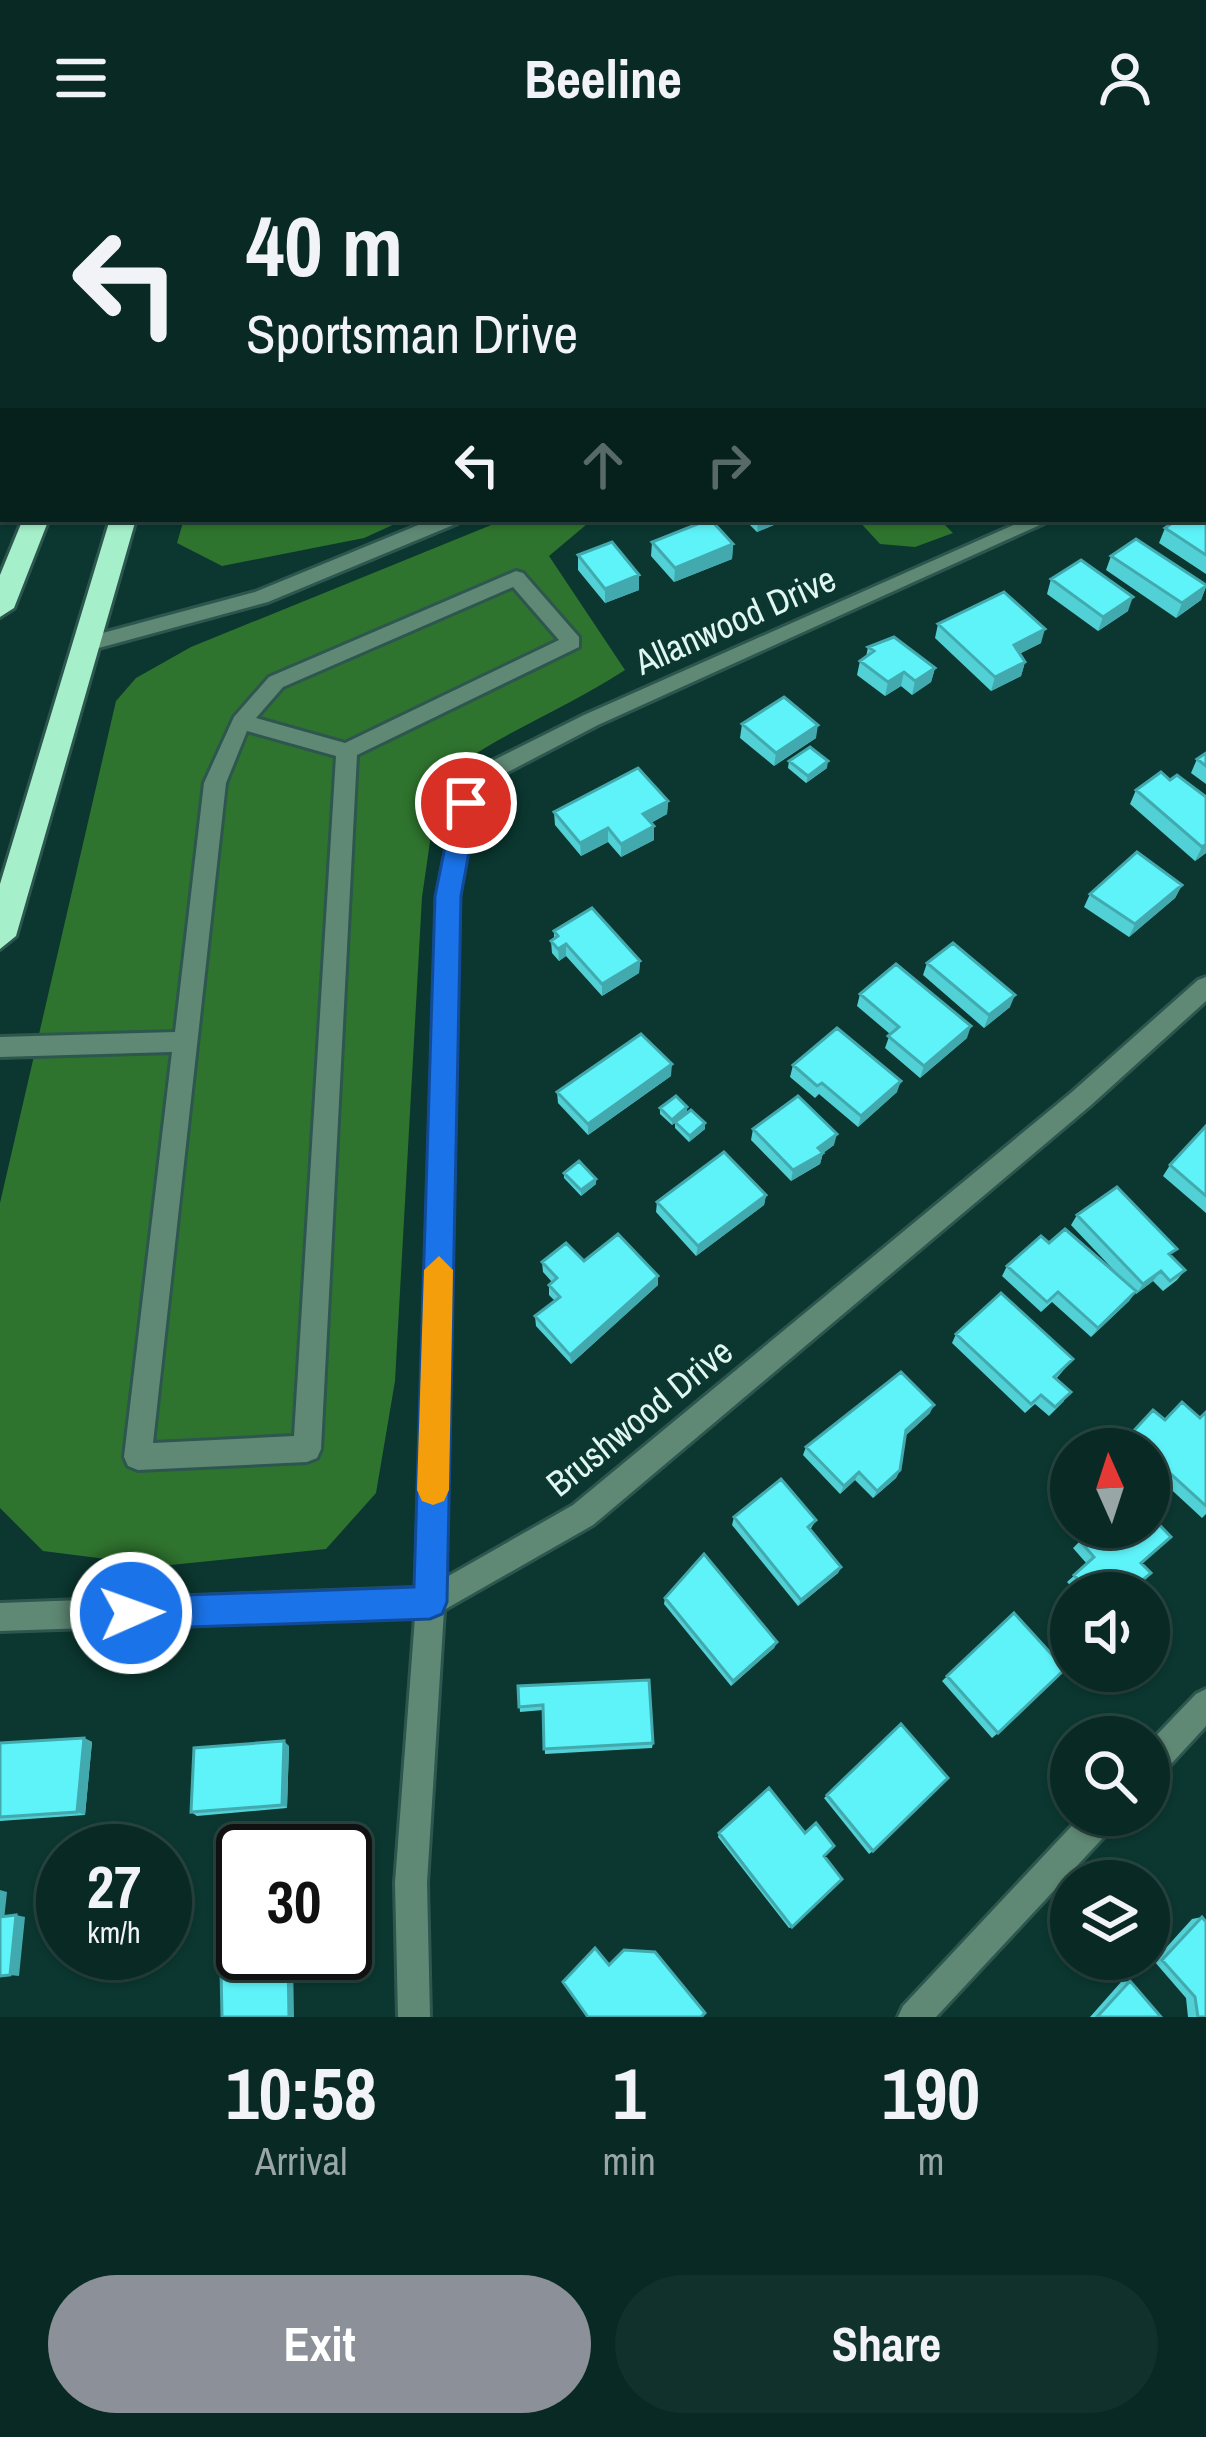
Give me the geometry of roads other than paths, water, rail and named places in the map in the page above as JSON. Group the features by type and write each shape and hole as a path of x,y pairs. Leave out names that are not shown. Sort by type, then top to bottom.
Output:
{"highway":[{"path":"0,608 35,522"},
{"path":"0,936 122,522"}],"street":[{"path":"84,645 262,597 444,522"},
{"name":"Allanwood Drive","path":"430,1602 448,896 466,803 497,768 591,720 1037,522"},
{"path":"241,722 347,751 572,642 516,578 276,682 241,722 215,783 138,1457 307,1449 347,751"},
{"name":"Brushwood Drive","path":"0,1617 430,1602 583,1515 1081,1099 1206,987"},
{"path":"0,1047 182,1042"},
{"path":"414,2017 411,1883 430,1602"},
{"path":"1170,1743 1206,1704"},
{"path":"914,2017 1083,1836"}]}
